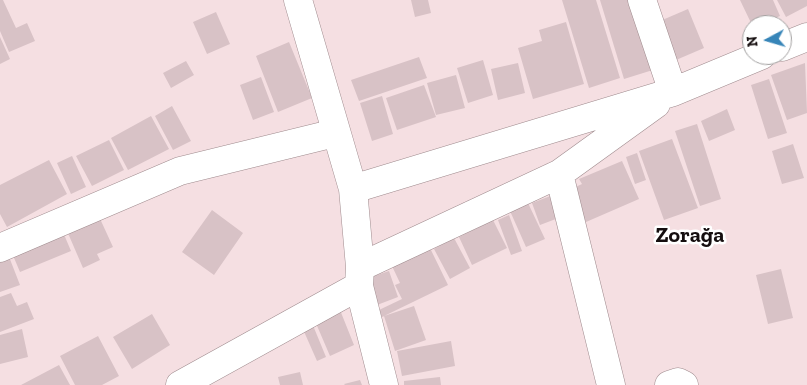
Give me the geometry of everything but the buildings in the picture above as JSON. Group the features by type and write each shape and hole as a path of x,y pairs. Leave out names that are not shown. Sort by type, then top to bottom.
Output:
{"street":[{"path":"298,0 316,58 335,133 353,189 359,277 384,385"},
{"path":"642,0 673,92"},
{"path":"792,43 807,36"},
{"path":"353,189 673,92 742,63"},
{"path":"180,385 359,277 559,174 673,92"},
{"path":"0,248 180,171 335,133"},
{"path":"559,174 612,385"},
{"path":"668,385 678,382 684,385"}],"district":[{"name":"Zorağa","path":"690,236"}]}
